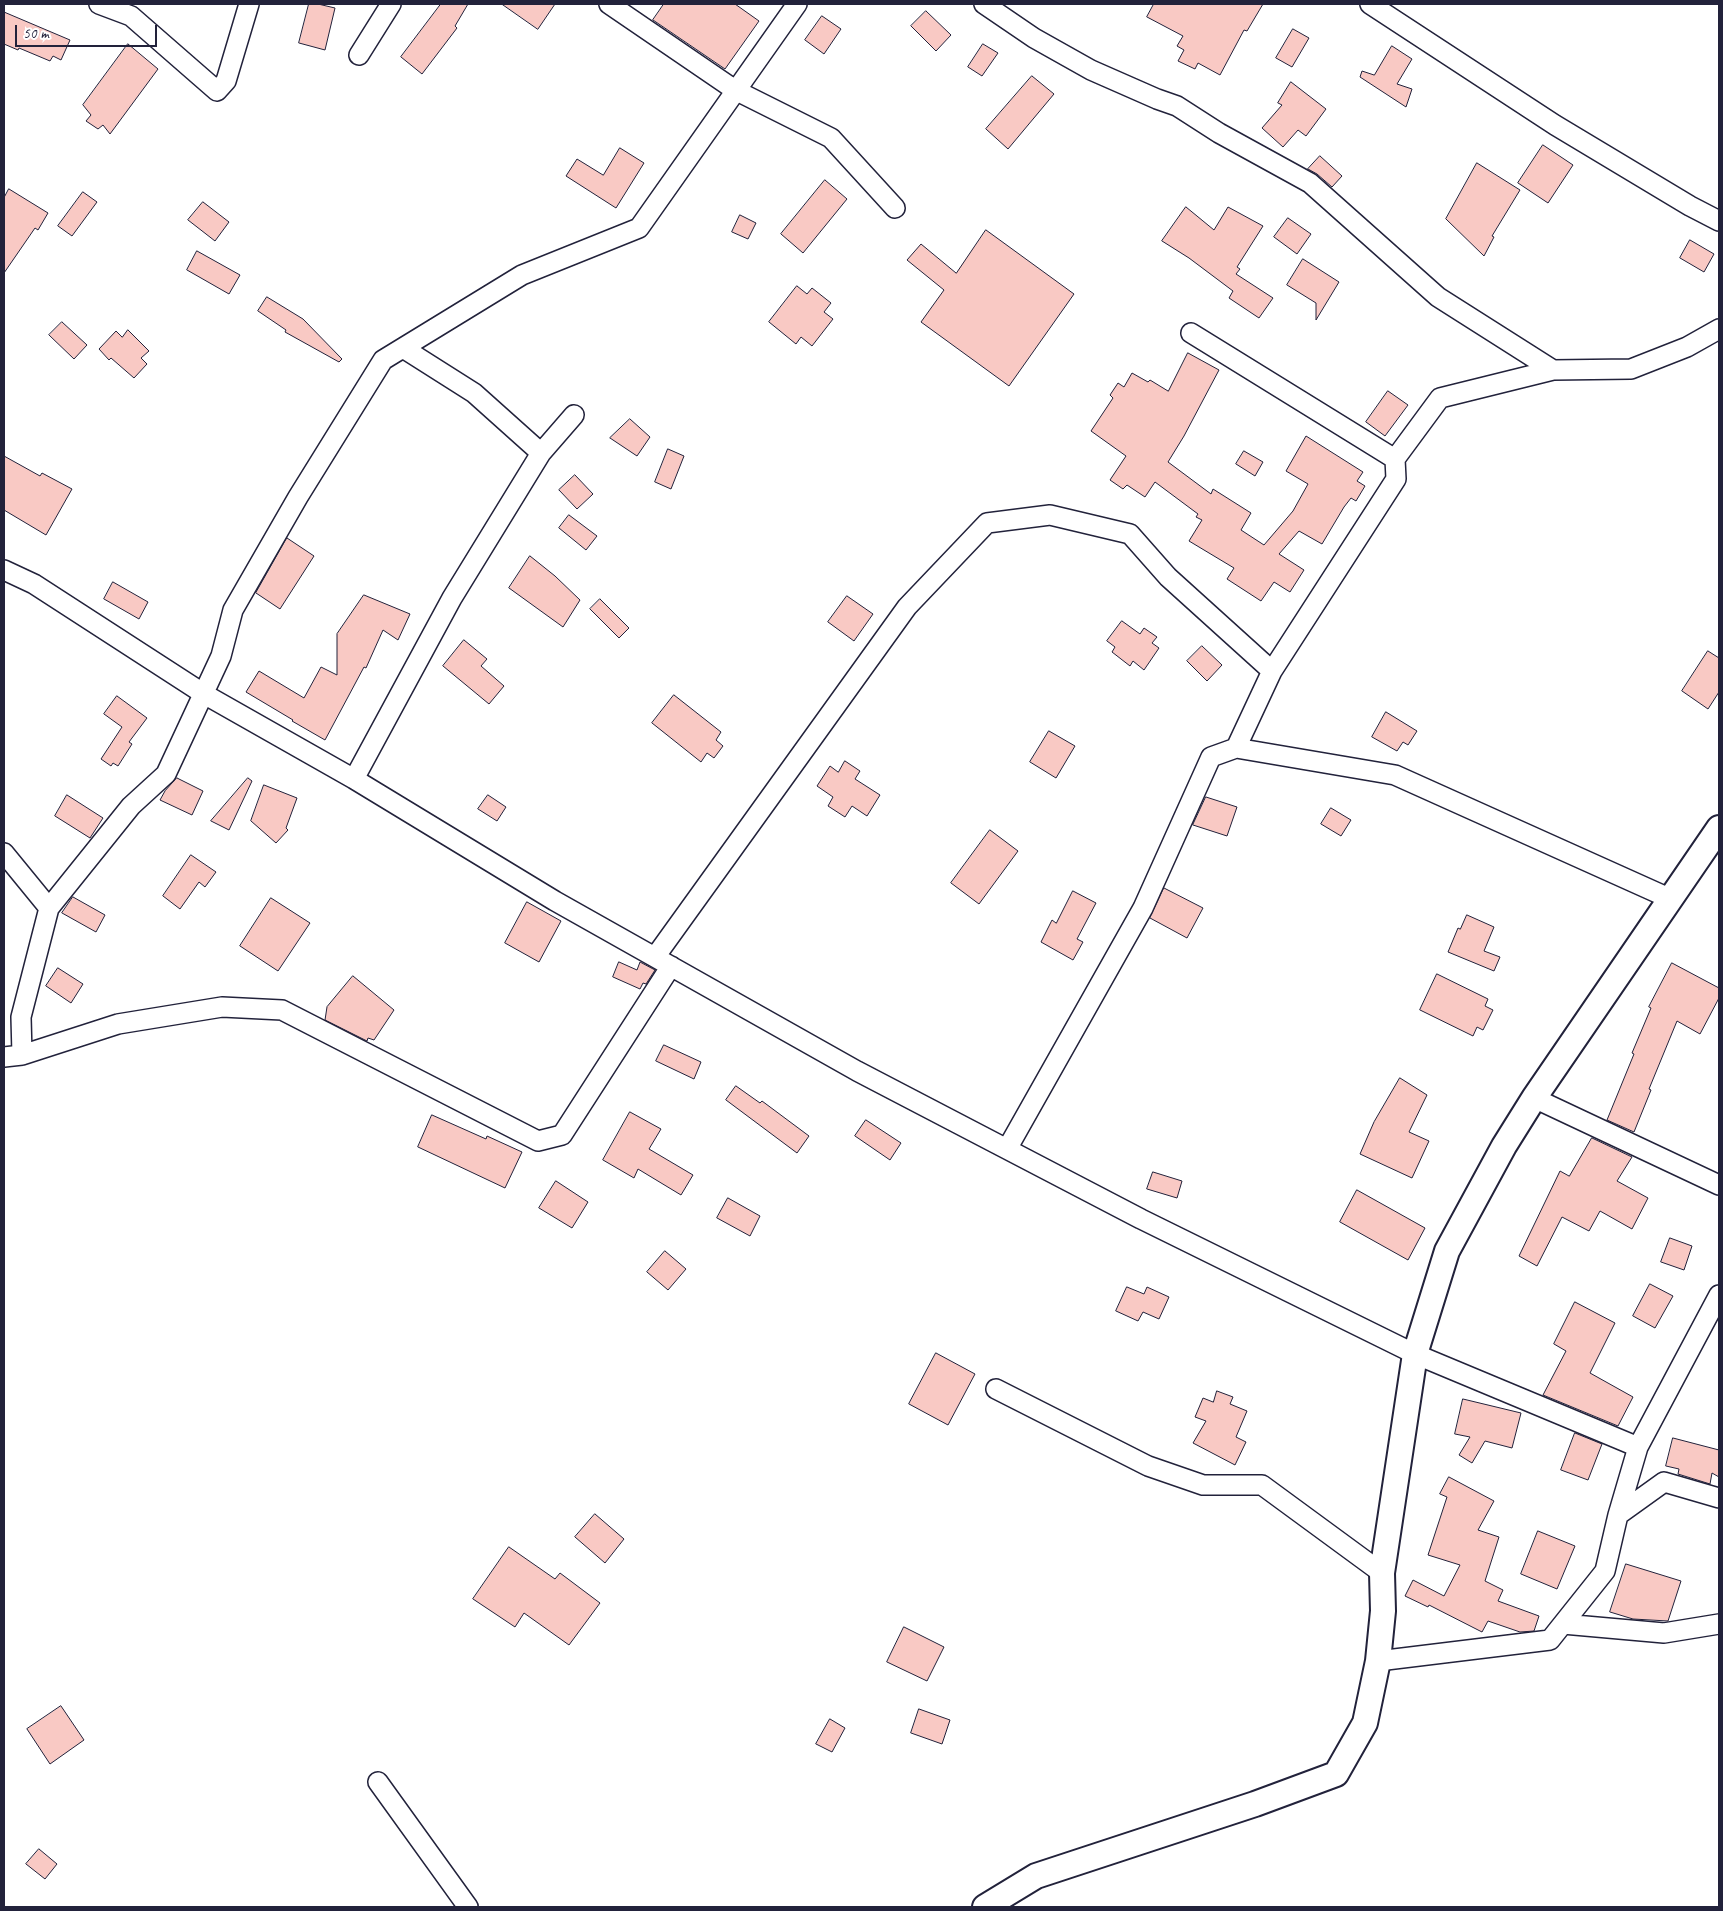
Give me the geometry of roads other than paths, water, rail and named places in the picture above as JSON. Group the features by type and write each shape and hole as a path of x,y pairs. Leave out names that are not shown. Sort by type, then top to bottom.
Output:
{"street":[{"path":"99,4 131,16 217,91 226,81 249,4"},
{"path":"360,54 391,4"},
{"path":"609,4 735,90 831,138 895,208"},
{"path":"796,4 639,228 522,276 383,360 298,497 233,610 221,656 166,774 131,806 49,908 20,1017 13,1056 118,1024 222,1007 282,1010 538,1140 562,1135 663,962 907,607 986,524 1050,515 1130,534 1168,577 1272,671"},
{"path":"984,4 1034,38 1091,70 1157,100 1177,106 1219,133 1310,183 1438,297 1553,370"},
{"path":"1370,4 1555,125 1690,206 1719,221"},
{"path":"1236,748 1272,671 1396,479 1395,459 1440,398 1553,370 1631,369 1687,347 1719,329"},
{"path":"1192,333 1395,459"},
{"path":"403,348 474,394 541,453"},
{"path":"354,779 452,598 541,453 574,415"},
{"path":"4,570 34,584 204,694 354,779 555,901 857,1071 1141,1219 1415,1354 1638,1447"},
{"path":"1007,1148 1143,908 1211,757 1236,748 1395,775 1671,899"},
{"path":"984,1907 1036,1876 1255,1804 1336,1774 1365,1723 1378,1661 1383,1611 1382,1573 1415,1354 1447,1251 1504,1146 1534,1098 1719,828"},
{"path":"4,853 49,908"},
{"path":"1534,1098 1719,1185"},
{"path":"1378,1661 1550,1640 1605,1570 1618,1515 1638,1447 1719,1294"},
{"path":"996,1389 1148,1466 1203,1485 1262,1485 1382,1573"},
{"path":"1618,1515 1664,1482 1719,1498"},
{"path":"1562,1624 1664,1633 1719,1624"},
{"path":"378,1782 468,1907"}]}
